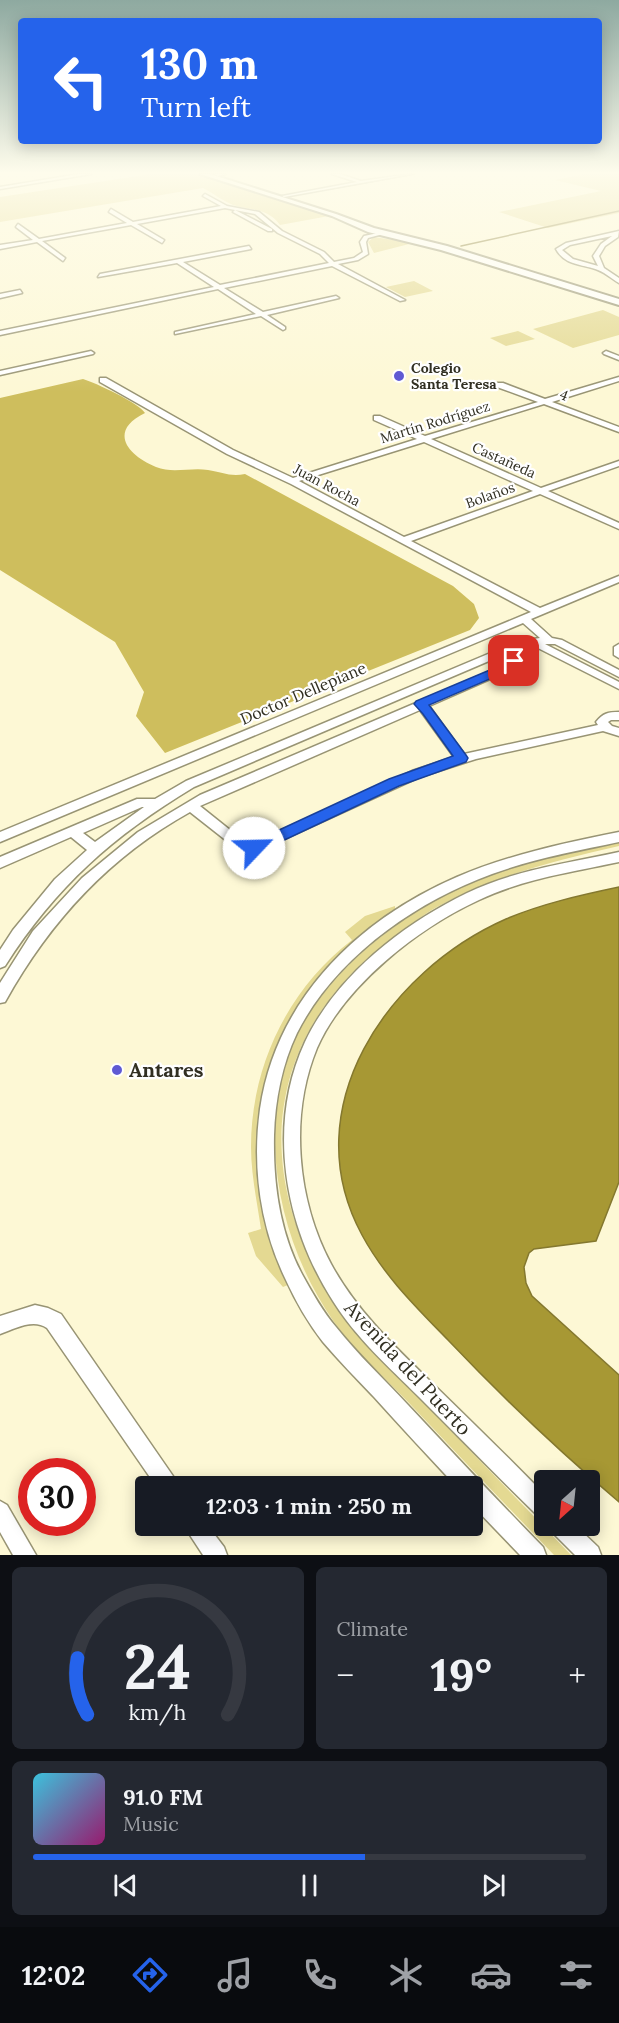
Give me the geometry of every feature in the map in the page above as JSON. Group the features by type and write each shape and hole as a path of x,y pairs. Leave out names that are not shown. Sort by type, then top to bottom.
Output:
{"main road":[{"path":"438,247 619,300"},
{"path":"450,247 619,300"}],"street":[{"path":"46,247 63,259"},
{"path":"301,247 329,260 359,258 366,252"},
{"path":"307,247 402,300"},
{"path":"364,247 366,252"},
{"path":"562,247 559,251 567,258 602,269 619,281"},
{"path":"602,247 596,256 602,269"},
{"path":"100,276 249,248"},
{"path":"0,332 218,286 350,256 356,252 366,252"},
{"path":"179,262 283,328"},
{"path":"0,296 20,292"},
{"path":"177,333 336,298"},
{"path":"0,374 91,353"},
{"path":"606,353 619,358"},
{"name":"Martín Rodríguez","path":"294,482 298,478 619,379"},
{"name":"Juan Rocha","path":"103,380 230,452 294,482 539,612"},
{"name":"4","path":"500,385 619,430"},
{"name":"Castañeda","path":"377,418 619,526"},
{"name":"Bolaños","path":"404,540 619,463"},
{"name":"Doctor Dellepiane","path":"0,837 619,579"},
{"path":"524,618 549,640 619,675"},
{"path":"0,962 23,925 52,889 94,848 160,801 184,788 498,652 523,643 549,640"},
{"path":"536,643 619,686"},
{"path":"0,997 25,954 47,924 84,882 134,841 190,805 509,667 514,661 516,647"},
{"path":"619,647 619,655"},
{"path":"418,687 427,693 422,703"},
{"path":"403,693 407,700 422,703 461,758"},
{"path":"605,727 603,722 605,717 619,716"},
{"path":"184,788 190,805 242,846 254,848 394,782 461,758 605,727 619,732"},
{"path":"0,863 141,802 160,801 174,807 190,805"},
{"path":"73,832 94,848"},
{"name":"Avenida del Puerto","path":"460,1476 329,1334 314,1312 282,1252 273,1214 266,1161 268,1105 272,1084 284,1046 308,1001 343,962 406,912 448,888 493,869 568,847 619,837"},
{"name":"Avenida del Puerto","path":"534,1498 390,1354 340,1297 326,1273 303,1217 295,1187 291,1131 301,1070 319,1032 356,983 400,943 452,907 489,890 527,877 619,857"},
{"path":"0,1325 33,1314 46,1314 54,1321 161,1476"},
{"name":"Avenida del Puerto","path":"483,1501 535,1555"},
{"path":"0,1512 25,1555"},
{"path":"202,1536 216,1555"},
{"path":"572,1536 590,1555"}],"shaded area":[{"path":"370,247 399,247 374,253"},
{"path":"414,281 433,291 405,297 386,287"},
{"path":"603,310 619,317 619,335 573,348 533,329"},
{"path":"518,331 535,339 506,346 490,338"},
{"path":"83,379 126,399 145,413 127,427 125,435 130,449 146,462 169,470 202,469 230,475 245,474 453,586 474,604 479,618 470,630 165,753 136,716 144,692 115,642 0,570 0,398"},
{"path":"619,840 619,846 549,863 481,886 459,896 418,919 354,972 319,1014 296,1060 284,1108 282,1159 291,1210 311,1262 341,1313 360,1338 534,1517 534,1534 483,1481 483,1476 479,1476 361,1354 342,1333 321,1302 300,1260 285,1216 277,1170 276,1113 283,1071 299,1030 318,1001 340,974 367,949 395,926 457,889 519,865"},
{"path":"619,887 619,1182 596,1241 534,1249 529,1253 524,1267 526,1283 532,1296 619,1375 619,1502 600,1485 600,1470 583,1470 553,1443 468,1361 390,1278 362,1235 344,1187 339,1139 346,1093 364,1049 390,1008 424,972 463,942 506,919 547,904"},
{"path":"395,906 395,911 353,942 322,975 300,1004 282,1036 269,1068 260,1103 257,1138 258,1175 266,1222 289,1282 283,1287 256,1256 248,1233 261,1229 251,1147 258,1087 266,1059 292,1006 309,982 352,940 345,932 365,916"},
{"path":"536,1536 553,1536 571,1555 554,1555"}],"place":[{"name":"Colegio Santa Teresa","path":"399,376"},
{"name":"Antares","path":"117,1070"}],"route":[{"path":"254,848 394,782 461,758 428,711 420,704 509,667 514,661"}]}
